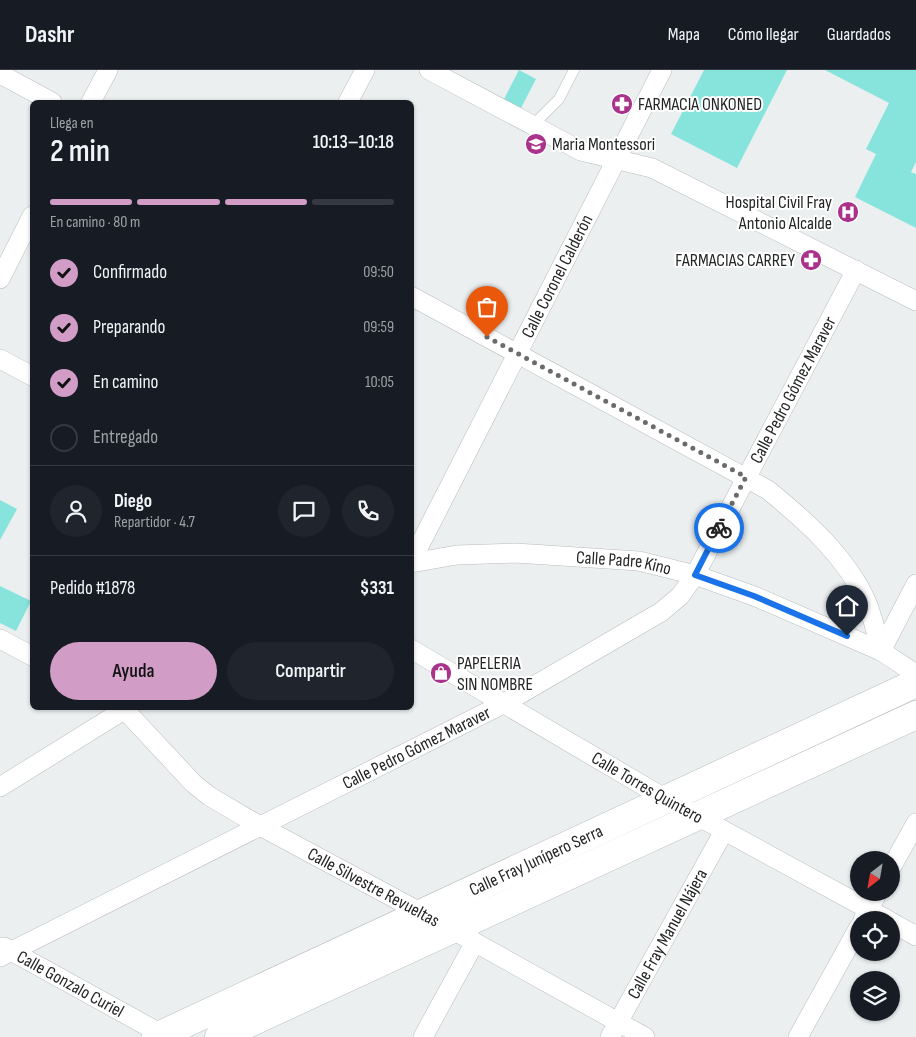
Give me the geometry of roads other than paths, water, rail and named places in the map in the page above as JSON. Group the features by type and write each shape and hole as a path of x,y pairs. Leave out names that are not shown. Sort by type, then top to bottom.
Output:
{"street":[{"path":"92,100 108,70"},
{"path":"349,100 365,70"},
{"path":"429,70 581,151 652,168 916,301"},
{"name":"Calle Coronel Calderón","path":"414,556 662,70"},
{"path":"0,74 48,100"},
{"path":"0,280 30,220"},
{"name":"Calle Pedro Gómez Maraver","path":"4,951 260,826 503,704 661,612 680,596 695,575 856,270"},
{"path":"414,298 768,490 802,518 837,556 856,583 867,602 881,651"},
{"path":"0,359 30,375"},
{"name":"Calle Padre Kino","path":"414,562 457,555 515,553 639,561 695,575 754,596 881,651 916,674"},
{"path":"881,651 916,584"},
{"path":"0,639 30,655"},
{"name":"Calle Torres Quintero","path":"414,652 666,799 724,830 858,911"},
{"name":"Calle Fray Junípero Serra","path":"162,1036 916,683"},
{"path":"0,787 123,710"},
{"name":"Calle Silvestre Revueltas","path":"128,710 193,783 209,796 260,826 463,936 614,1029 645,1037"},
{"name":"Calle Fray Junípero Serra","path":"230,1034 463,936 697,816 916,715"},
{"path":"900,852 916,823"},
{"name":"Calle Fray Manuel Nájera","path":"614,1029 724,830"},
{"path":"900,927 916,936"},
{"path":"423,1037 463,936"},
{"path":"798,1037 850,943"},
{"name":"Calle Gonzalo Curiel","path":"4,951 162,1036"}],"lane":[{"path":"535,127 538,120 559,99 574,70"}],"place":[{"name":"FARMACIA ONKONED","path":"622,104"},
{"name":"Maria Montessori","path":"536,144"},
{"name":"Hospital Civil Fray Antonio Alcalde","path":"848,212"},
{"name":"FARMACIAS CARREY","path":"811,260"},
{"name":"PAPELERIA SIN NOMBRE","path":"441,673"}]}
